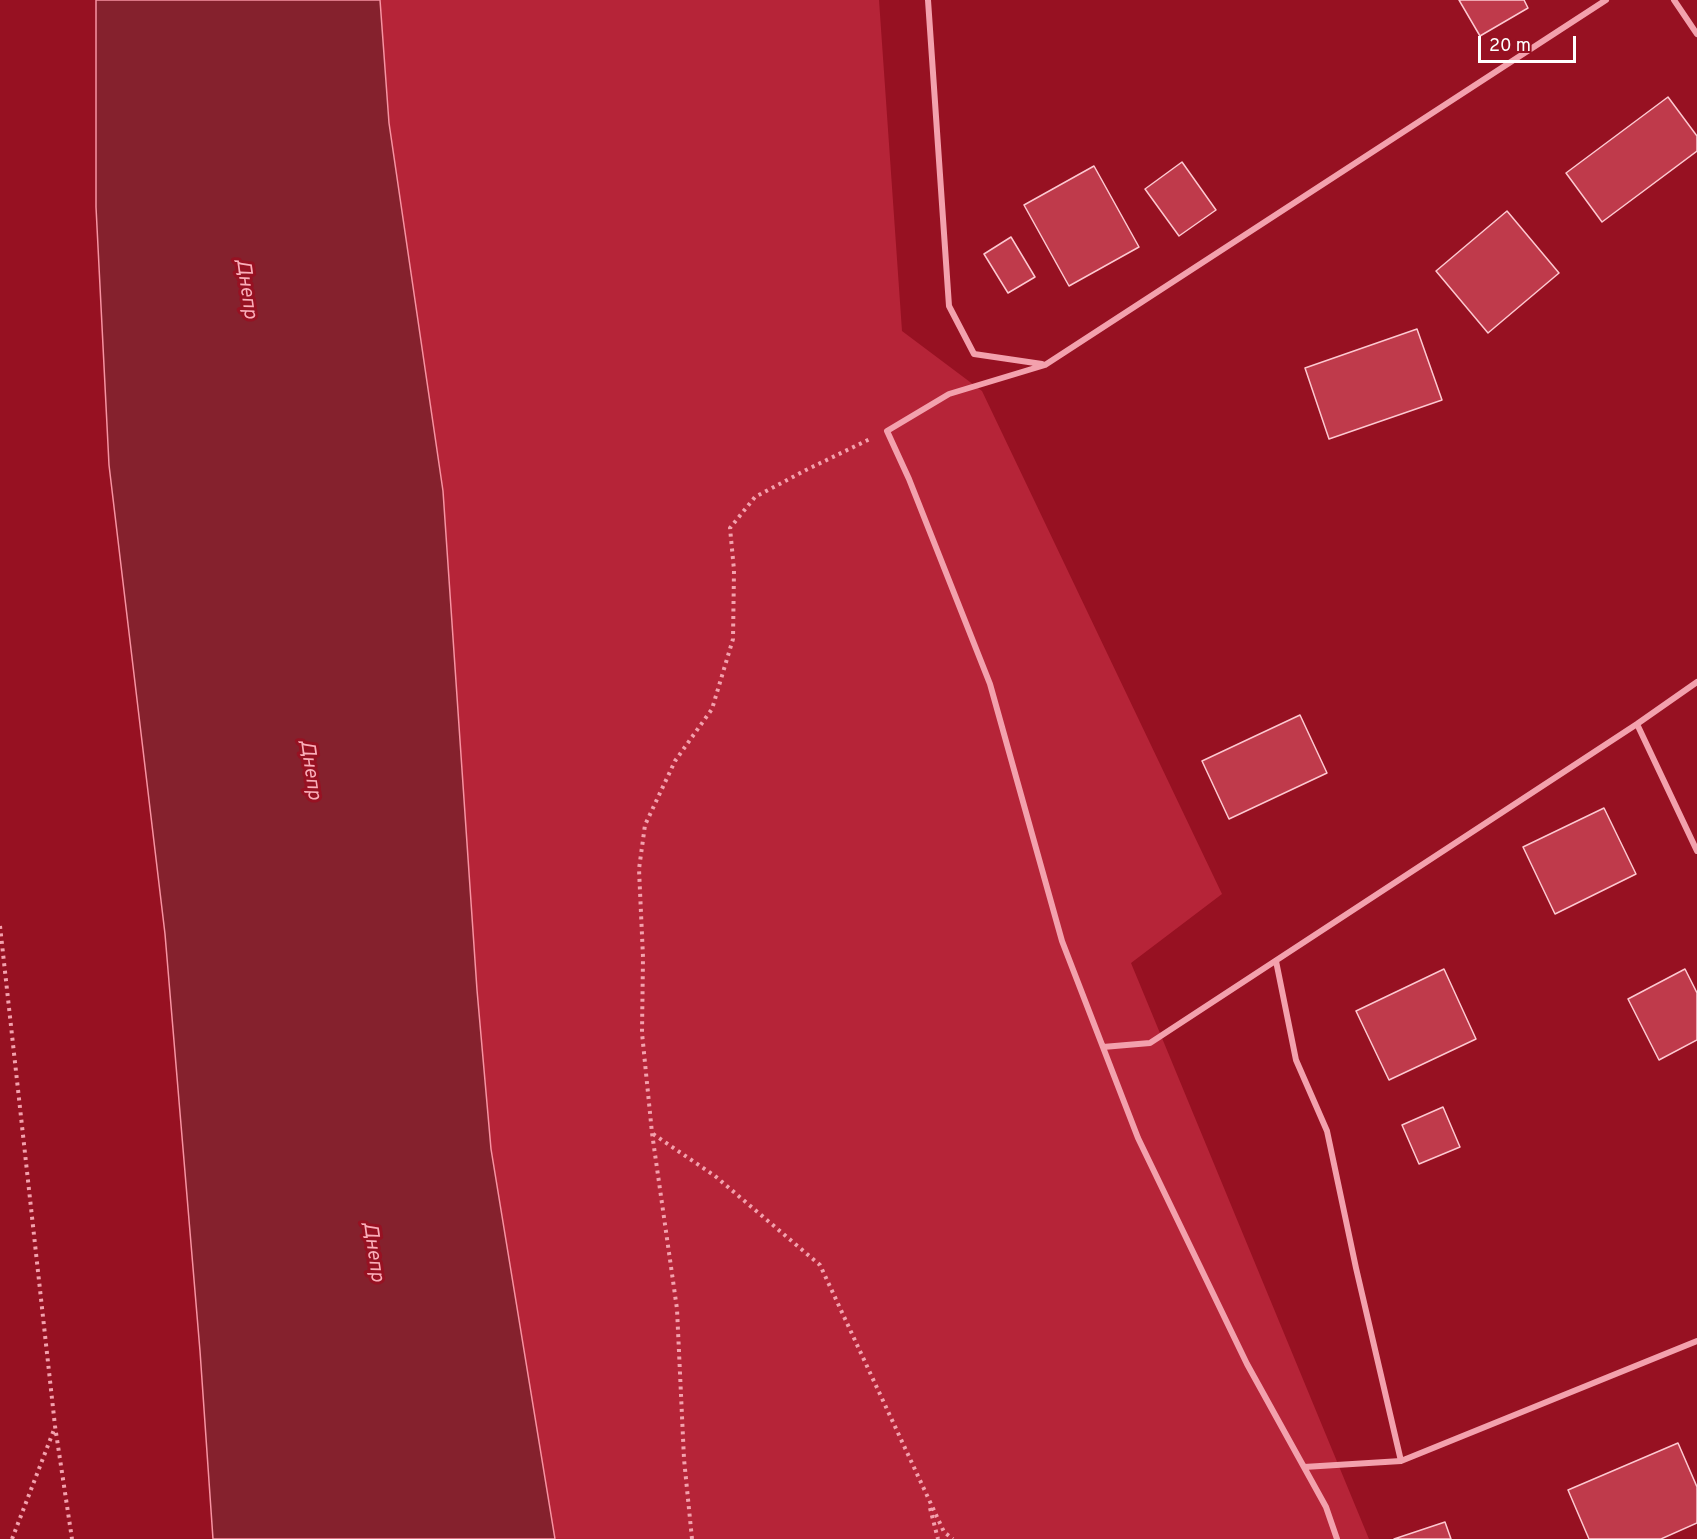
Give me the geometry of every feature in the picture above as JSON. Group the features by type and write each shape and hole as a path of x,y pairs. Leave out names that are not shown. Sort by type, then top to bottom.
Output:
{"street":[{"path":"928,0 949,306 974,354 1045,365"},
{"path":"1337,1539 1326,1507 1247,1364 1138,1138 1062,941 990,684 909,478 887,431 949,394 1045,365 1606,0"},
{"path":"1674,0 1697,34"},
{"path":"1103,1047 1150,1043 1637,724 1697,682"},
{"path":"1637,724 1697,851"},
{"path":"1276,961 1296,1060 1328,1131 1356,1268 1401,1461"},
{"path":"1304,1467 1401,1461 1697,1341"}],"path":[{"path":"692,1539 684,1459 677,1309 652,1134 642,1033 643,957 639,869 645,825 675,761 712,709 733,639 734,570 730,528 755,497 887,431"},
{"path":"0,926 55,1426 72,1539"},
{"path":"652,1134 715,1176 820,1265 944,1532 953,1539"},
{"path":"12,1539 55,1426"},
{"path":"928,1498 939,1539"}],"shaded area":[{"path":"380,0 879,0 902,331 982,391 1222,894 1131,963 1369,1539 555,1539 491,1149 477,990 443,491 389,123"}],"water":[{"name":"Днепр","path":"96,0 380,0 389,123 443,491 477,990 491,1149 555,1539 213,1539 200,1351 165,934 109,465 96,207"}],"building":[{"path":"1459,0 1524,0 1528,8 1480,36"},
{"path":"1668,97 1697,136 1697,151 1602,222 1566,173"},
{"path":"1182,162 1216,210 1179,236 1145,189"},
{"path":"1094,166 1139,247 1069,286 1024,205"},
{"path":"1507,211 1559,273 1488,333 1436,271"},
{"path":"1011,237 1035,277 1008,293 984,254"},
{"path":"1417,329 1442,400 1329,439 1305,368"},
{"path":"1300,715 1327,773 1229,819 1202,761"},
{"path":"1604,808 1636,874 1555,914 1523,847"},
{"path":"1444,969 1476,1039 1389,1080 1356,1011"},
{"path":"1685,969 1697,993 1697,1040 1659,1060 1628,999"},
{"path":"1443,1107 1460,1147 1419,1164 1402,1125"},
{"path":"1678,1443 1697,1487 1697,1523 1661,1539 1589,1539 1568,1490"},
{"path":"1445,1522 1451,1539 1394,1539"}]}
